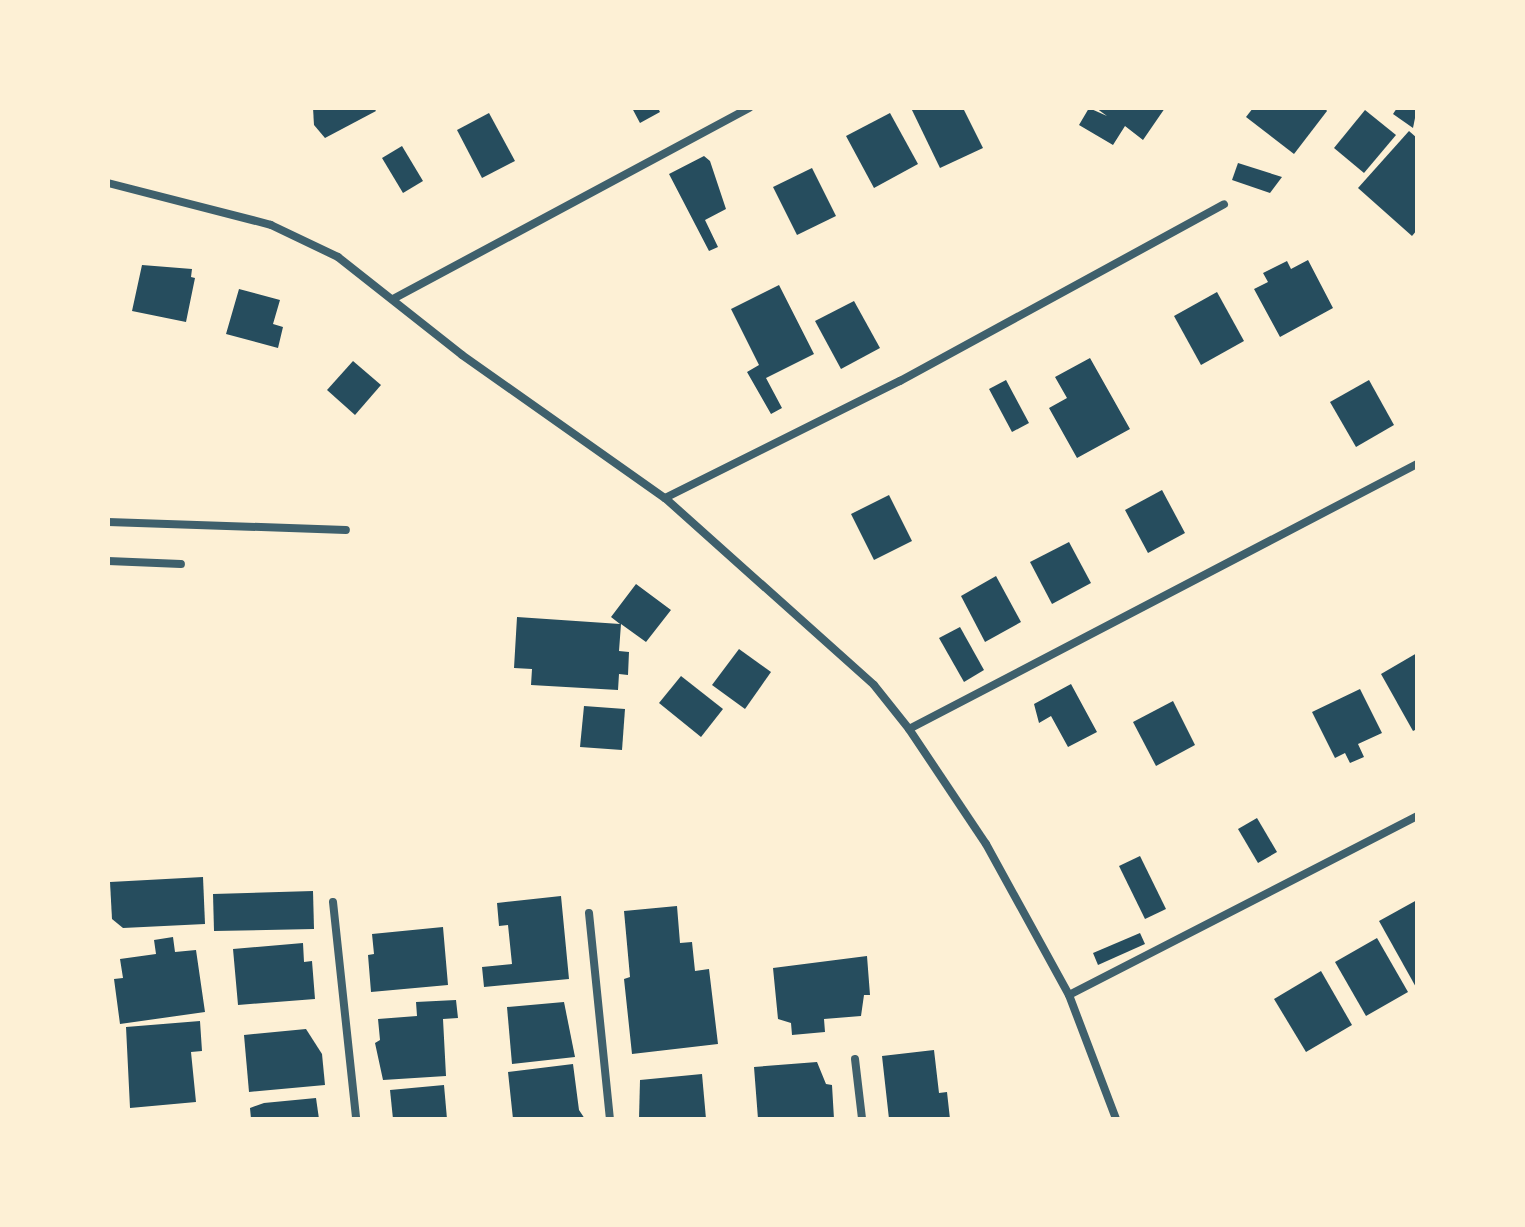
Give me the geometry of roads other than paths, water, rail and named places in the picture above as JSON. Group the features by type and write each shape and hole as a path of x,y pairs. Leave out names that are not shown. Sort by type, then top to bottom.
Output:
{"street":[{"path":"393,299 749,108"},
{"path":"108,183 271,225 338,257 462,355 665,498 874,685 909,729 986,844 1069,995 1116,1119"},
{"path":"665,498 900,381 1224,204"},
{"path":"909,729 1417,464"},
{"path":"108,522 346,530"},
{"path":"108,561 181,564"},
{"path":"1069,995 1417,816"},
{"path":"333,902 356,1119"},
{"path":"589,913 610,1119"},
{"path":"855,1059 862,1119"}]}
